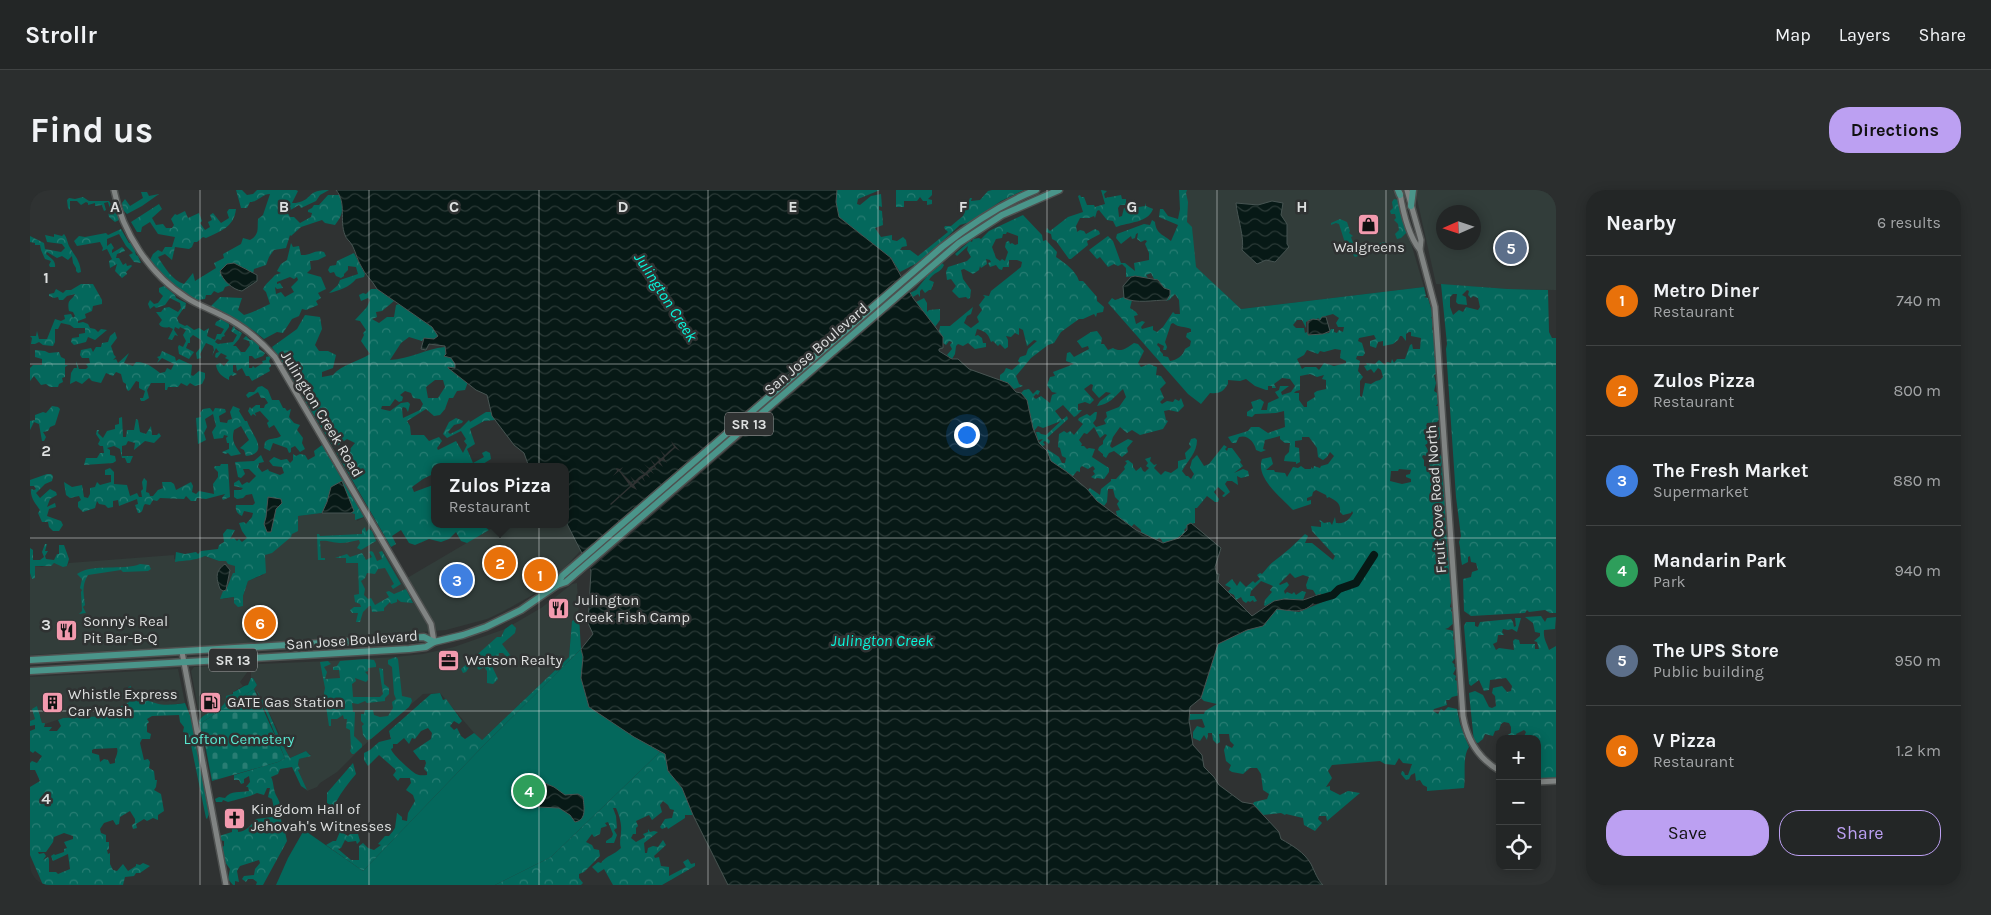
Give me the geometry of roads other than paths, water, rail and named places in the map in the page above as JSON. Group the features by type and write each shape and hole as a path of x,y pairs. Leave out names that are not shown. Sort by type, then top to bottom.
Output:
{"main road":[{"name":"San Jose Boulevard","path":"30,671 378,652 426,647 434,642 464,635 499,621 534,602 557,585 566,582 577,568 942,247 996,209 1036,190"},
{"name":"San Jose Boulevard","path":"577,568 947,252 979,229 1022,205 1059,190"},
{"path":"1411,206 1413,190"},
{"name":"San Jose Boulevard","path":"30,660 265,648 424,637 434,642"},
{"path":"377,641 378,652"},
{"path":"265,648 266,658"},
{"path":"90,657 91,668"}],"street":[{"name":"Julington Creek Road","path":"114,190 124,221 134,240 161,278 187,299 244,327 260,340 275,357 431,624 434,642"},
{"name":"Fruit Cove Road North","path":"1407,190 1421,240 1420,250 1436,307 1463,712 1467,733 1474,747 1496,769"},
{"name":"Fruit Cove Road North","path":"1399,192 1414,243 1420,250"},
{"path":"182,652 226,885"},
{"path":"1541,782 1556,781"}],"water":[{"name":"Julington Creek","path":"336,190 837,190 836,202 839,217 891,258 913,298 943,337 943,348 939,349 939,351 952,359 958,359 969,369 1008,383 1016,392 1021,393 1027,400 1033,428 1039,443 1047,451 1051,461 1087,489 1097,501 1136,530 1163,543 1179,538 1187,530 1187,525 1191,523 1221,548 1215,567 1217,574 1219,574 1218,582 1252,616 1274,601 1284,599 1303,600 1321,594 1307,608 1297,611 1277,609 1263,626 1247,630 1218,644 1201,698 1190,707 1189,720 1193,745 1202,755 1204,767 1219,785 1242,802 1253,804 1279,832 1281,839 1305,856 1323,885 728,885 693,815 682,788 668,771 665,754 634,737 589,707 581,678 583,657 581,649 593,634 588,623 591,571 569,528 569,463 528,463 524,453 514,445 492,416 487,395 476,390 448,368 455,368 455,364 451,358 444,356 446,354 445,346 429,344 426,350 421,349 424,338 434,339 438,336 432,327 377,289 364,272 343,229 342,206"},
{"path":"1272,201 1283,203 1281,215 1287,224 1287,244 1289,247 1275,262 1266,260 1257,264 1242,250 1243,245 1236,203 1258,205"},
{"path":"234,263 257,275 257,281 242,291 232,287 225,281 220,271 227,264"},
{"path":"1131,277 1158,280 1164,288 1170,290 1167,300 1139,301 1124,298 1123,286"},
{"path":"1322,317 1326,317 1330,331 1323,334 1308,335 1308,321 1313,319 1320,320"},
{"path":"342,481 354,511 351,513 322,513 331,487"},
{"path":"268,497 281,499 282,503 276,509 271,532 267,532 264,524"},
{"path":"225,564 230,570 226,590 223,591 220,589 217,575 219,569"},
{"path":"542,782 554,787 565,795 578,794 583,797 584,812 579,821 575,822 570,815 559,808 538,807 530,792 535,783"}],"waterway":[{"path":"1316,600 1333,595 1339,589 1356,583 1374,555"}],"place":[{"name":"Walgreens","path":"1369,224"},
{"name":"The UPS Store","path":"1511,248"},
{"name":"Zulos Pizza","path":"500,563"},
{"name":"Metro Diner","path":"540,575"},
{"name":"The Fresh Market","path":"457,580"},
{"name":"Julington Creek Fish Camp","path":"559,609"},
{"name":"V Pizza","path":"260,623"},
{"name":"Sonny's Real Pit Bar-B-Q","path":"67,630"},
{"name":"Watson Realty","path":"449,660"},
{"name":"GATE Gas Station","path":"211,702"},
{"name":"Whistle Express Car Wash","path":"52,703"},
{"name":"Mandarin Park","path":"529,791"},
{"name":"Kingdom Hall of Jehovah's Witnesses","path":"235,818"}],"park label":[{"name":"Lofton Cemetery","path":"239,739"}]}
